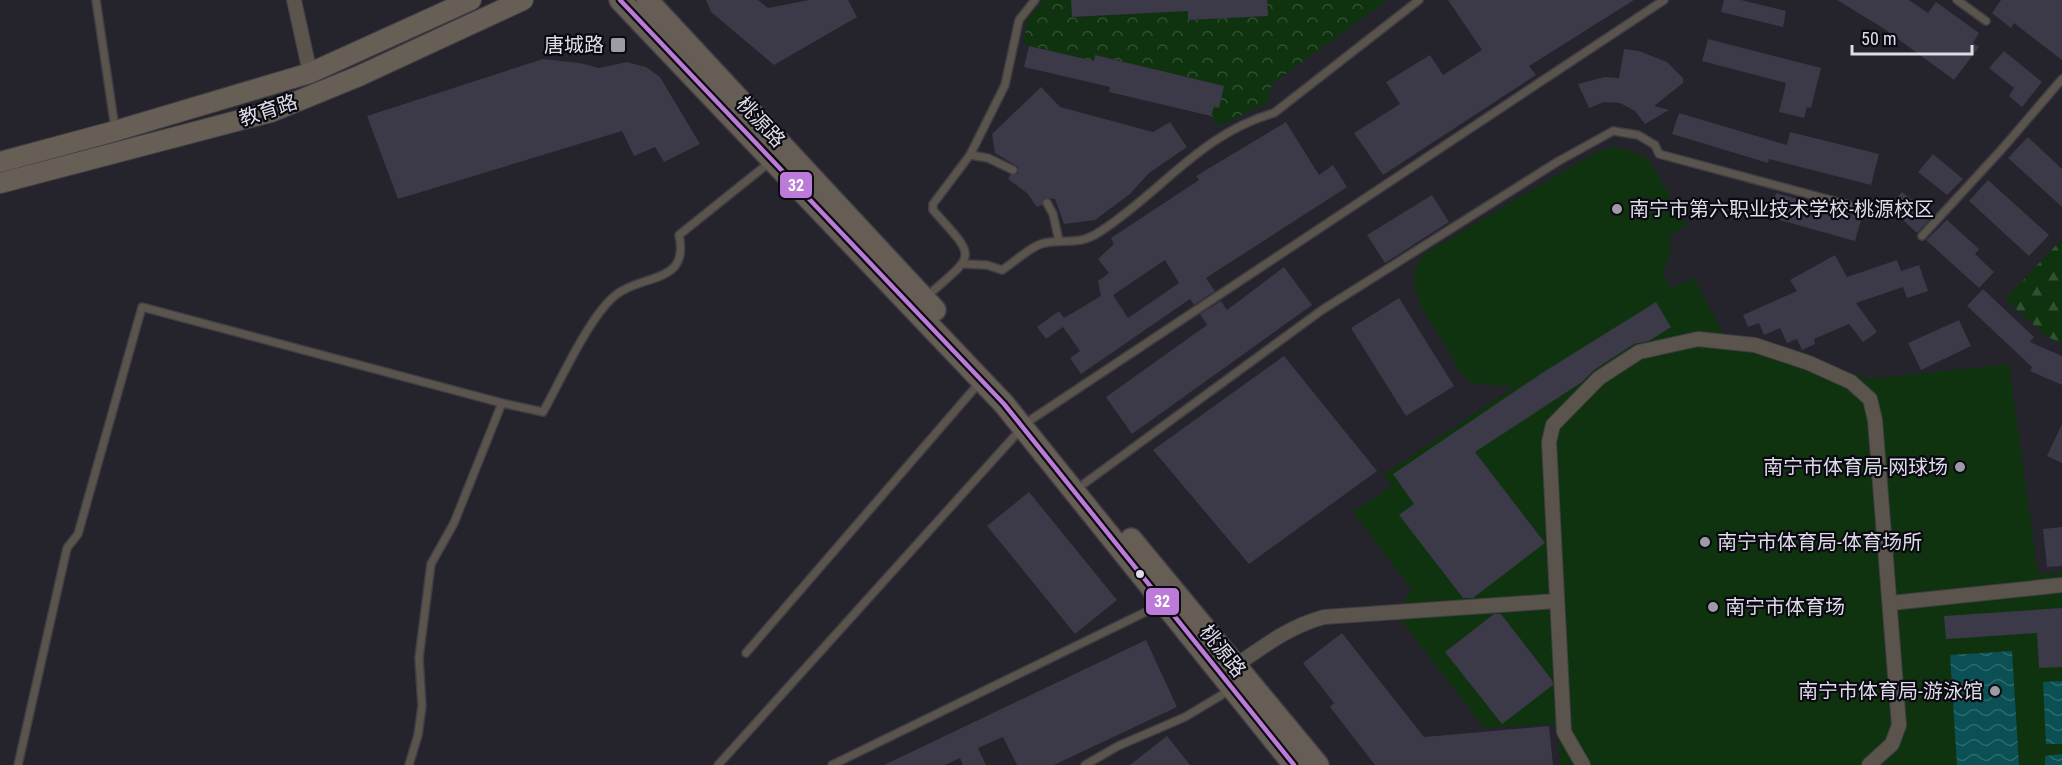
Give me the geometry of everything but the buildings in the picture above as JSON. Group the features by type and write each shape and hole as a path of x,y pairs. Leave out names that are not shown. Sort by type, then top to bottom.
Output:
{"main road":[{"name":"教育路","path":"0,162 115,131 310,73 471,0"},
{"name":"教育路","path":"0,183 271,112 359,76 523,0"},
{"path":"608,0 640,3"},
{"name":"桃源路","path":"640,3 772,160 981,380 1027,423 1085,483 1318,765"},
{"name":"桃源路","path":"640,3 924,299 1027,423 1164,603 1294,765"}],"street":[{"path":"294,0 310,73"},
{"path":"1583,765 1564,732 1549,442 1553,425 1599,378 1640,352 1698,339 1755,345 1809,363 1851,382 1870,399 1875,420 1899,725 1892,744 1869,765"},
{"path":"1891,603 2062,585"},
{"path":"1235,666 1280,635 1304,622 1324,617 1557,601"}],"lane":[{"path":"96,0 115,131"},
{"path":"924,299 963,264 967,254 966,246 933,210 933,204 970,155 1005,86 1019,20 1035,0"},
{"path":"963,264 987,265 1002,270 1042,244 1059,241 1082,242 1102,230 1187,160 1249,120 1274,113 1419,0"},
{"path":"718,765 1027,423 1664,0"},
{"path":"1957,0 1986,21"},
{"path":"1922,236 2002,149 2062,78"},
{"path":"1085,483 1322,310 1557,162 1613,131 1638,135 1655,145 1659,154 1850,205"},
{"path":"970,155 988,158 1013,170"},
{"path":"18,765 67,548 78,534 142,307 543,412 599,313 617,293 672,269 680,258 680,235 772,160"},
{"path":"1047,202 1053,214 1059,241"},
{"path":"746,653 981,380"},
{"path":"409,765 418,735 422,706 419,658 430,564 454,523 502,403"},
{"path":"832,765 1164,603"},
{"path":"1085,765 1118,746 1185,717 1233,688"}],"green space":[{"path":"1044,0 1071,0 1073,17 1188,11 1189,20 1267,16 1267,0 1388,0 1272,84 1267,103 1220,126 1211,116 1214,107 1219,108 1224,86 1095,55 1094,61 1023,44 1028,18"},
{"name":"南宁市体育局-体育场所","path":"1614,147 1632,151 1648,159 1687,225 1669,237 1671,250 1663,274 1671,288 1694,278 1723,334 1775,343 1868,379 2009,364 2038,574 2062,573 2062,765 1561,765 1556,724 1484,728 1398,616 1411,589 1353,512 1392,486 1384,474 1514,387 1476,383 1462,375 1419,300 1414,276 1418,264 1426,253 1596,152"},
{"path":"2062,239 2062,343 2047,337 2005,299"}],"water":[{"path":"2012,651 2019,765 1957,765 1950,655"},
{"path":"2062,681 2062,744 2046,744 2043,682"},
{"path":"2062,754 2062,765 2045,765 2045,756"}],"transit line":[{"name":"32","path":"620,0 1004,404 1294,765"}],"place":[{"name":"唐城路","path":"618,45"},
{"name":"南宁市第六职业技术学校-桃源校区","path":"1617,209"},
{"name":"南宁市体育局-网球场","path":"1960,467"},
{"name":"南宁市体育局-体育场所","path":"1705,542"},
{"name":"南宁市体育场","path":"1713,607"},
{"name":"南宁市体育局-游泳馆","path":"1995,691"}]}
